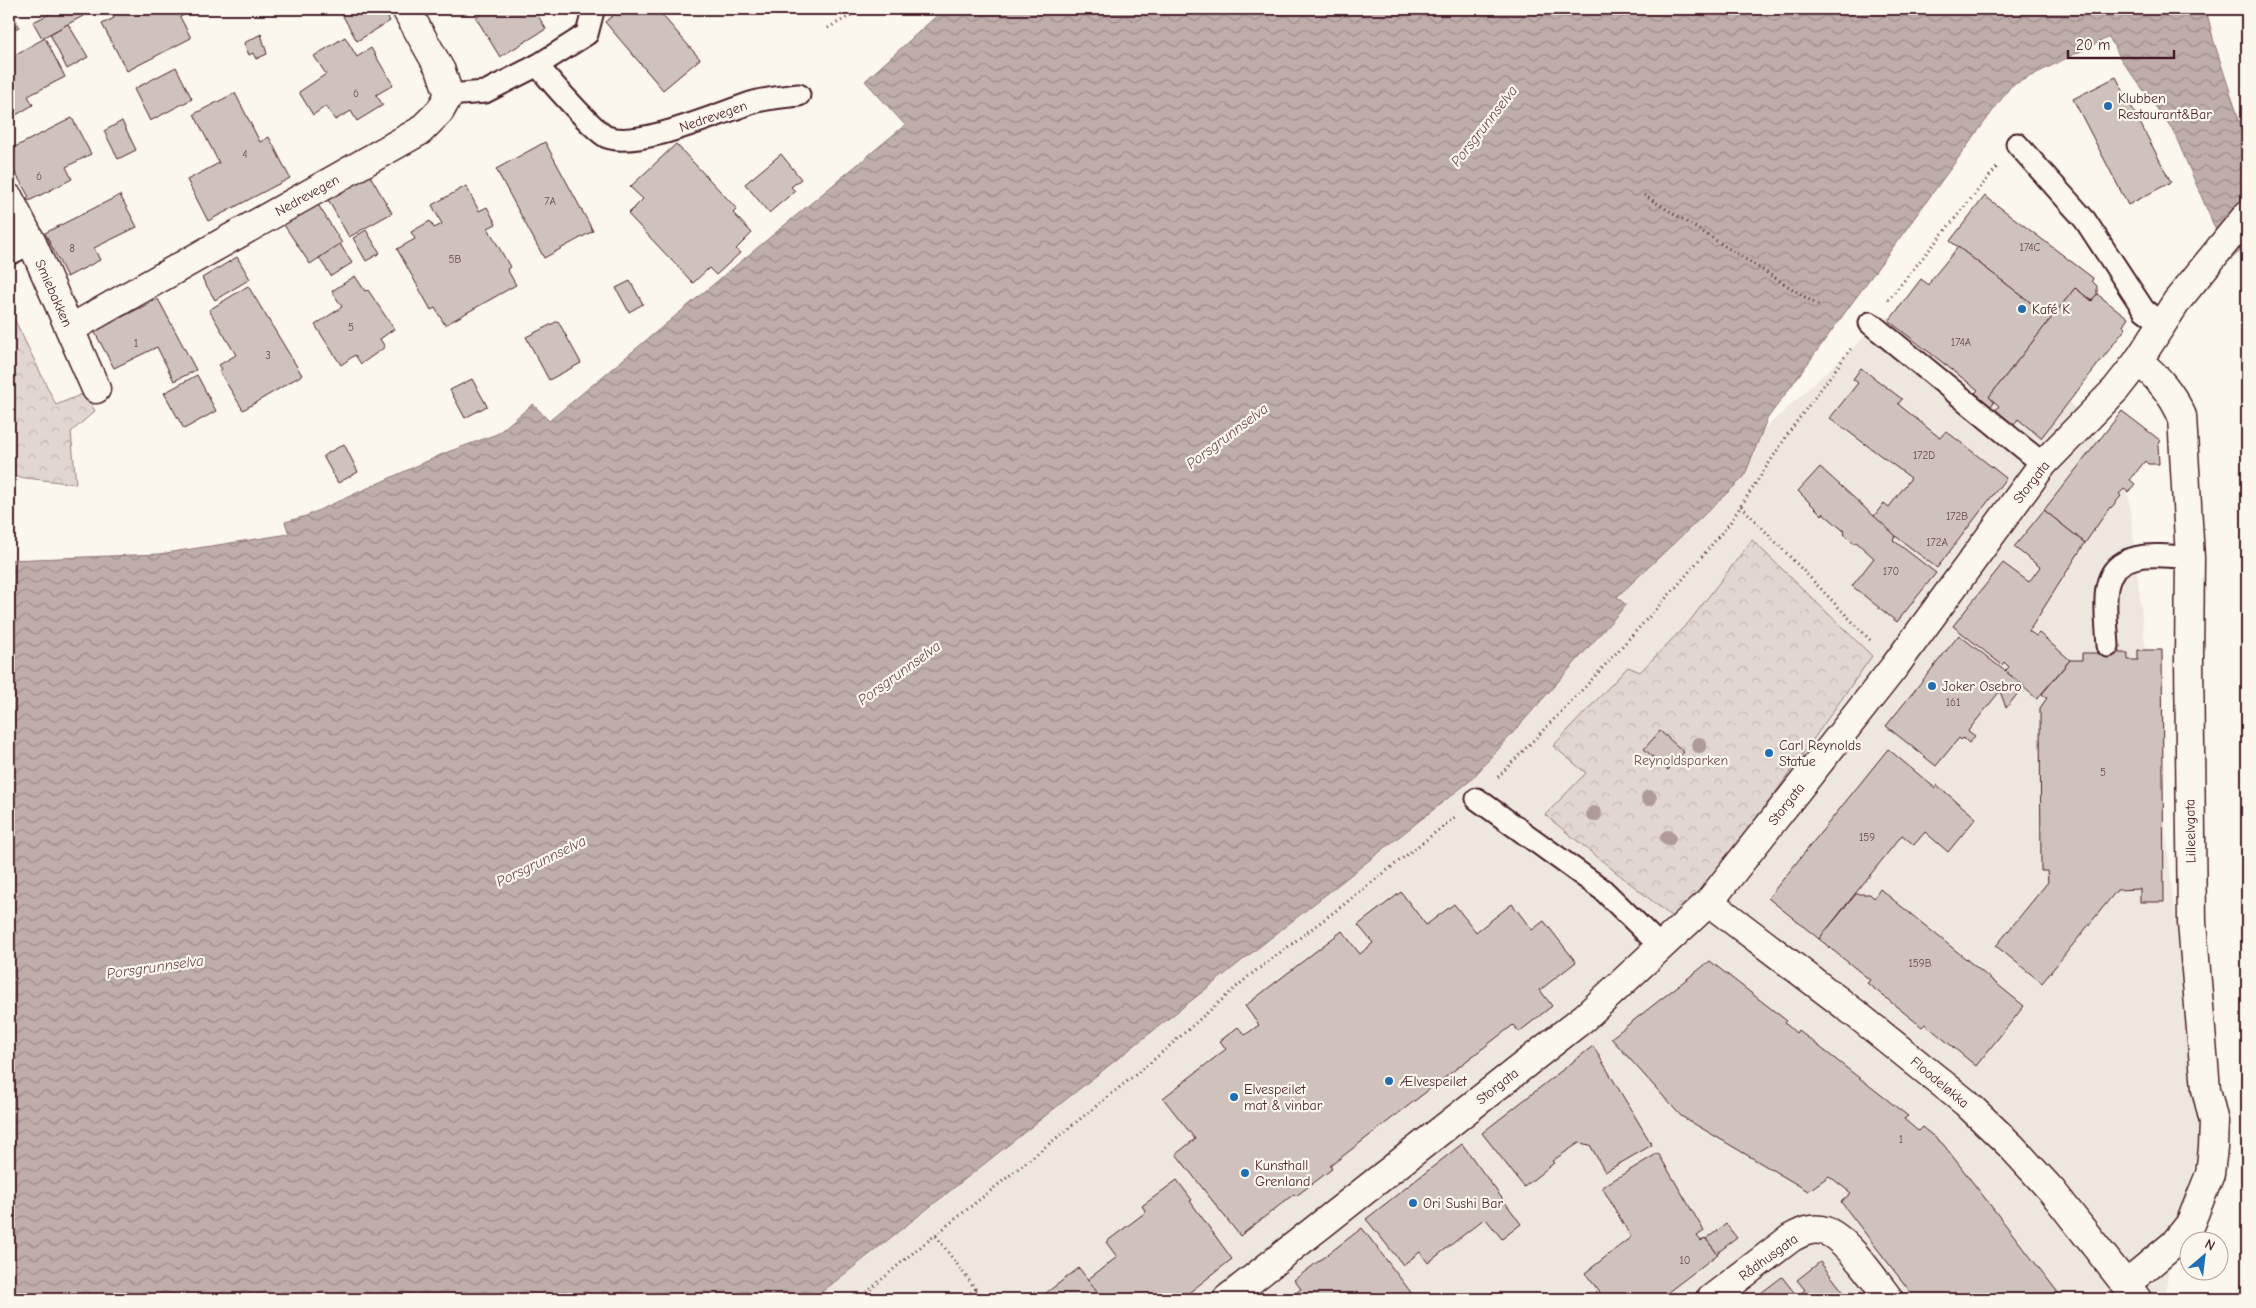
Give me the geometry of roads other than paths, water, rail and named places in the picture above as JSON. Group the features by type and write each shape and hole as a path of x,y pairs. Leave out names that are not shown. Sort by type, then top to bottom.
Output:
{"street":[{"path":"406,9 441,71 449,96"},
{"name":"Nedrevegen","path":"70,329 420,131 440,111 449,96"},
{"name":"Smiebakken","path":"9,198 20,248 70,329 96,389"},
{"name":"Storgata","path":"1227,1299 1585,1017 1709,902 1895,666 2044,464 2116,389 2138,361 2177,300 2247,215"},
{"name":"Lilleelvgata","path":"2132,1292 2190,1224 2210,1174 2214,1148 2214,1122 2206,1089 2192,923 2189,659 2190,558 2182,416 2172,395 2157,376 2138,361"},
{"name":"Floodeløkka","path":"1709,902 1856,1014 1965,1102 2011,1146 2052,1191 2132,1292"},
{"name":"Rådhusgata","path":"1710,1299 1791,1238 1805,1230 1826,1231 1848,1246 1889,1299"}],"lane":[{"path":"449,96 485,92 538,65 586,34 593,11"},
{"name":"Nedrevegen","path":"538,65 549,80 605,137 625,140 660,134 756,101 799,95"},
{"path":"2017,144 2085,220 2144,310 2161,323"},
{"path":"1870,323 2044,464"},
{"path":"2108,646 2106,589 2111,575 2121,562 2137,556 2156,555 2190,558"},
{"path":"1477,799 1602,890 1660,946"}],"water":[{"name":"Porsgrunnselva","path":"944,9 2206,9 2214,42 2247,145 2247,245 2229,261 2173,130 2122,61 2109,37 2011,86 1767,419 1744,477 1617,597 1626,605 1471,780 813,1299 9,1299 9,560 159,554 289,534 285,522 306,516 445,453 497,434 533,404 549,421 905,125 865,81"}],"place":[{"name":"Klubben Restaurant&Bar","path":"2108,106"},
{"name":"Kafé K","path":"2022,309"},
{"name":"Joker Osebro","path":"1932,686"},
{"name":"Carl Reynolds Statue","path":"1769,753"},
{"name":"Ælvespeilet","path":"1389,1081"},
{"name":"Elvespeilet mat & vinbar","path":"1234,1097"},
{"name":"Kunsthall Grenland","path":"1245,1173"},
{"name":"Ori Sushi Bar","path":"1413,1203"}],"park label":[{"name":"Reynoldsparken","path":"1681,760"}]}
